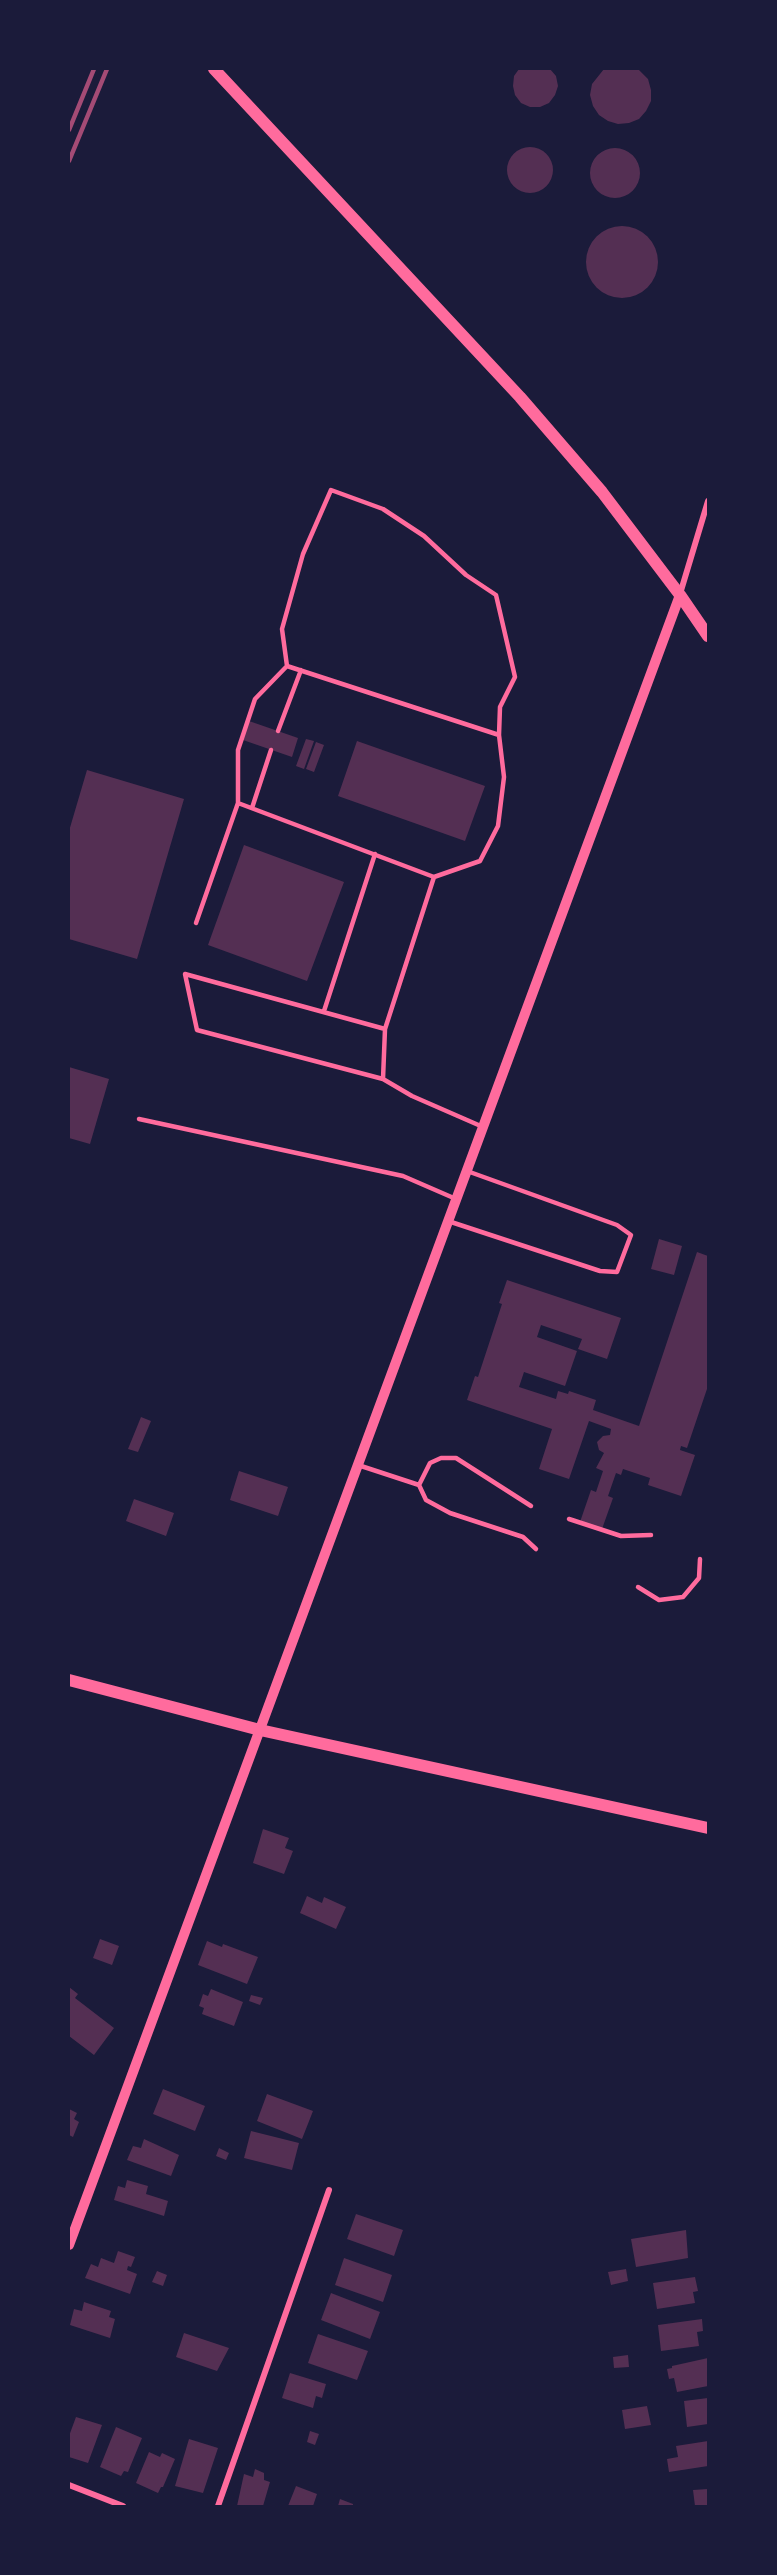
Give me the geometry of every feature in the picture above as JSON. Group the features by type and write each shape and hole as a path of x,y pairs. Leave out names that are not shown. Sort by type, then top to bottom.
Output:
{"main road":[{"path":"214,69 520,397 602,492 708,636"},
{"path":"69,1680 260,1730 708,1828"}],"street":[{"path":"69,2245 680,595 708,501"},
{"path":"218,2506 329,2190"},
{"path":"69,2485 123,2506"}],"lane":[{"path":"238,802 434,877 480,861 498,826 504,777 499,735 500,707 515,677 496,595 466,575 424,536 383,509 331,490 303,554 282,629 287,666"},
{"path":"287,666 499,735"},
{"path":"196,923 238,802 238,750 255,699 287,666"},
{"path":"278,731 301,670"},
{"path":"252,807 271,750"},
{"path":"324,1011 375,854"},
{"path":"383,1079 385,1029 434,877"},
{"path":"385,1029 185,974 197,1030 383,1079 412,1096 483,1127"},
{"path":"139,1119 403,1176 456,1199"},
{"path":"448,1221 600,1271 617,1272 631,1235 617,1225 467,1171"},
{"path":"419,1485 430,1463 441,1458 456,1458 531,1506"},
{"path":"358,1464 419,1485 426,1500 450,1513 523,1537 536,1549"},
{"path":"569,1519 621,1536 651,1535"},
{"path":"638,1587 658,1600 683,1597 699,1578 700,1559"}],"building":[{"path":"519,69 550,69 556,76 558,86 549,103 540,107 530,107 521,103 515,95 513,86 514,76"},
{"path":"604,69 638,69 648,79 651,101 639,119 618,124 599,115 590,95 592,84"},
{"path":"530,147 539,148 547,153 552,161 552,179 547,187 539,192 530,193 521,192 513,187 508,179 507,170 508,161 513,153 521,148"},
{"path":"615,148 624,150 635,159 640,173 638,182 629,193 615,198 606,196 595,187 590,173 592,164 601,153"},
{"path":"622,226 642,232 652,242 658,262 652,282 642,292 622,298 602,292 592,282 586,262 592,242 602,232"},
{"path":"249,721 298,738 292,757 243,740"},
{"path":"306,739 314,741 304,769 296,766"},
{"path":"357,741 485,786 465,841 338,796"},
{"path":"316,742 324,745 314,772 306,769"},
{"path":"87,770 184,799 137,959 69,939 69,831"},
{"path":"244,845 344,882 307,981 208,945"},
{"path":"69,1067 109,1079 90,1144 69,1138"},
{"path":"659,1239 682,1246 674,1275 651,1269"},
{"path":"697,1252 708,1256 708,1386 687,1448 681,1446 680,1450 695,1455 681,1496 648,1485 650,1478 623,1469 621,1475 616,1473 608,1496 613,1498 602,1529 580,1522 591,1490 596,1492 603,1471 596,1468 604,1453 599,1450 597,1442 603,1436 610,1435 611,1429 589,1421 569,1479 539,1469 552,1429 467,1400 475,1376 478,1377 502,1304 499,1303 507,1280 621,1318 607,1359 578,1349 582,1339 541,1325 537,1337 577,1351 565,1386 524,1372 519,1387 556,1399 558,1391 568,1394 569,1391 596,1400 593,1410 639,1426"},
{"path":"141,1417 151,1421 138,1452 128,1449"},
{"path":"239,1471 288,1487 278,1516 230,1500"},
{"path":"134,1499 174,1513 166,1536 126,1521"},
{"path":"263,1829 289,1838 285,1848 293,1851 284,1874 253,1863"},
{"path":"307,1896 322,1903 324,1897 346,1907 336,1929 300,1913"},
{"path":"100,1939 119,1946 112,1965 93,1958"},
{"path":"207,1941 222,1947 223,1944 258,1957 247,1984 198,1965"},
{"path":"69,1987 78,1994 75,1998 114,2028 94,2055 69,2036"},
{"path":"211,1989 243,2002 234,2026 202,2014 204,2008 199,2006 203,1994 208,1996"},
{"path":"251,1995 263,1998 260,2005 249,2001"},
{"path":"163,2089 205,2106 195,2131 153,2114"},
{"path":"267,2094 313,2111 302,2139 257,2121"},
{"path":"69,2109 77,2113 74,2119 79,2122 73,2137 69,2135"},
{"path":"251,2131 299,2143 292,2170 244,2158"},
{"path":"144,2139 179,2155 171,2176 127,2160 133,2146 141,2148"},
{"path":"219,2148 229,2153 226,2160 216,2156"},
{"path":"127,2180 148,2186 146,2194 168,2201 164,2216 114,2200 118,2186 125,2188"},
{"path":"356,2214 403,2230 394,2256 347,2239"},
{"path":"686,2230 688,2258 636,2267 631,2239"},
{"path":"118,2251 135,2257 131,2267 128,2266 127,2270 137,2274 130,2294 85,2278 91,2264 98,2267 101,2258 114,2263"},
{"path":"344,2258 392,2275 383,2302 335,2285"},
{"path":"626,2269 628,2281 611,2285 608,2272"},
{"path":"157,2271 167,2275 163,2286 152,2282"},
{"path":"695,2277 698,2291 693,2292 695,2303 657,2309 653,2283"},
{"path":"331,2293 380,2312 370,2339 321,2320"},
{"path":"84,2302 111,2311 109,2317 115,2319 110,2338 70,2325 74,2309 82,2311"},
{"path":"702,2319 703,2331 697,2332 699,2346 661,2351 658,2325"},
{"path":"184,2333 229,2348 217,2371 176,2357"},
{"path":"318,2334 368,2351 357,2380 308,2363"},
{"path":"628,2355 629,2367 614,2368 613,2357"},
{"path":"708,2358 708,2386 677,2392 674,2378 669,2379 667,2369"},
{"path":"290,2373 326,2384 322,2398 316,2396 313,2408 282,2398"},
{"path":"708,2398 708,2424 687,2427 684,2401"},
{"path":"647,2406 651,2425 625,2429 622,2410"},
{"path":"76,2417 102,2425 88,2463 69,2457 69,2436"},
{"path":"116,2427 142,2438 128,2472 124,2471 121,2476 100,2467"},
{"path":"310,2431 319,2434 315,2445 307,2442"},
{"path":"189,2439 218,2448 203,2493 175,2486"},
{"path":"708,2441 708,2466 669,2472 667,2459 678,2457 676,2446"},
{"path":"149,2452 160,2457 162,2453 175,2459 158,2493 136,2483"},
{"path":"255,2469 264,2473 264,2480 270,2482 263,2506 237,2506 244,2474 253,2477"},
{"path":"296,2486 317,2494 313,2506 288,2506"},
{"path":"708,2489 708,2506 695,2506 693,2490"},
{"path":"340,2499 353,2504 353,2506 338,2506"}],"railway":[{"path":"69,130 94,69"},
{"path":"69,161 107,69"}]}
